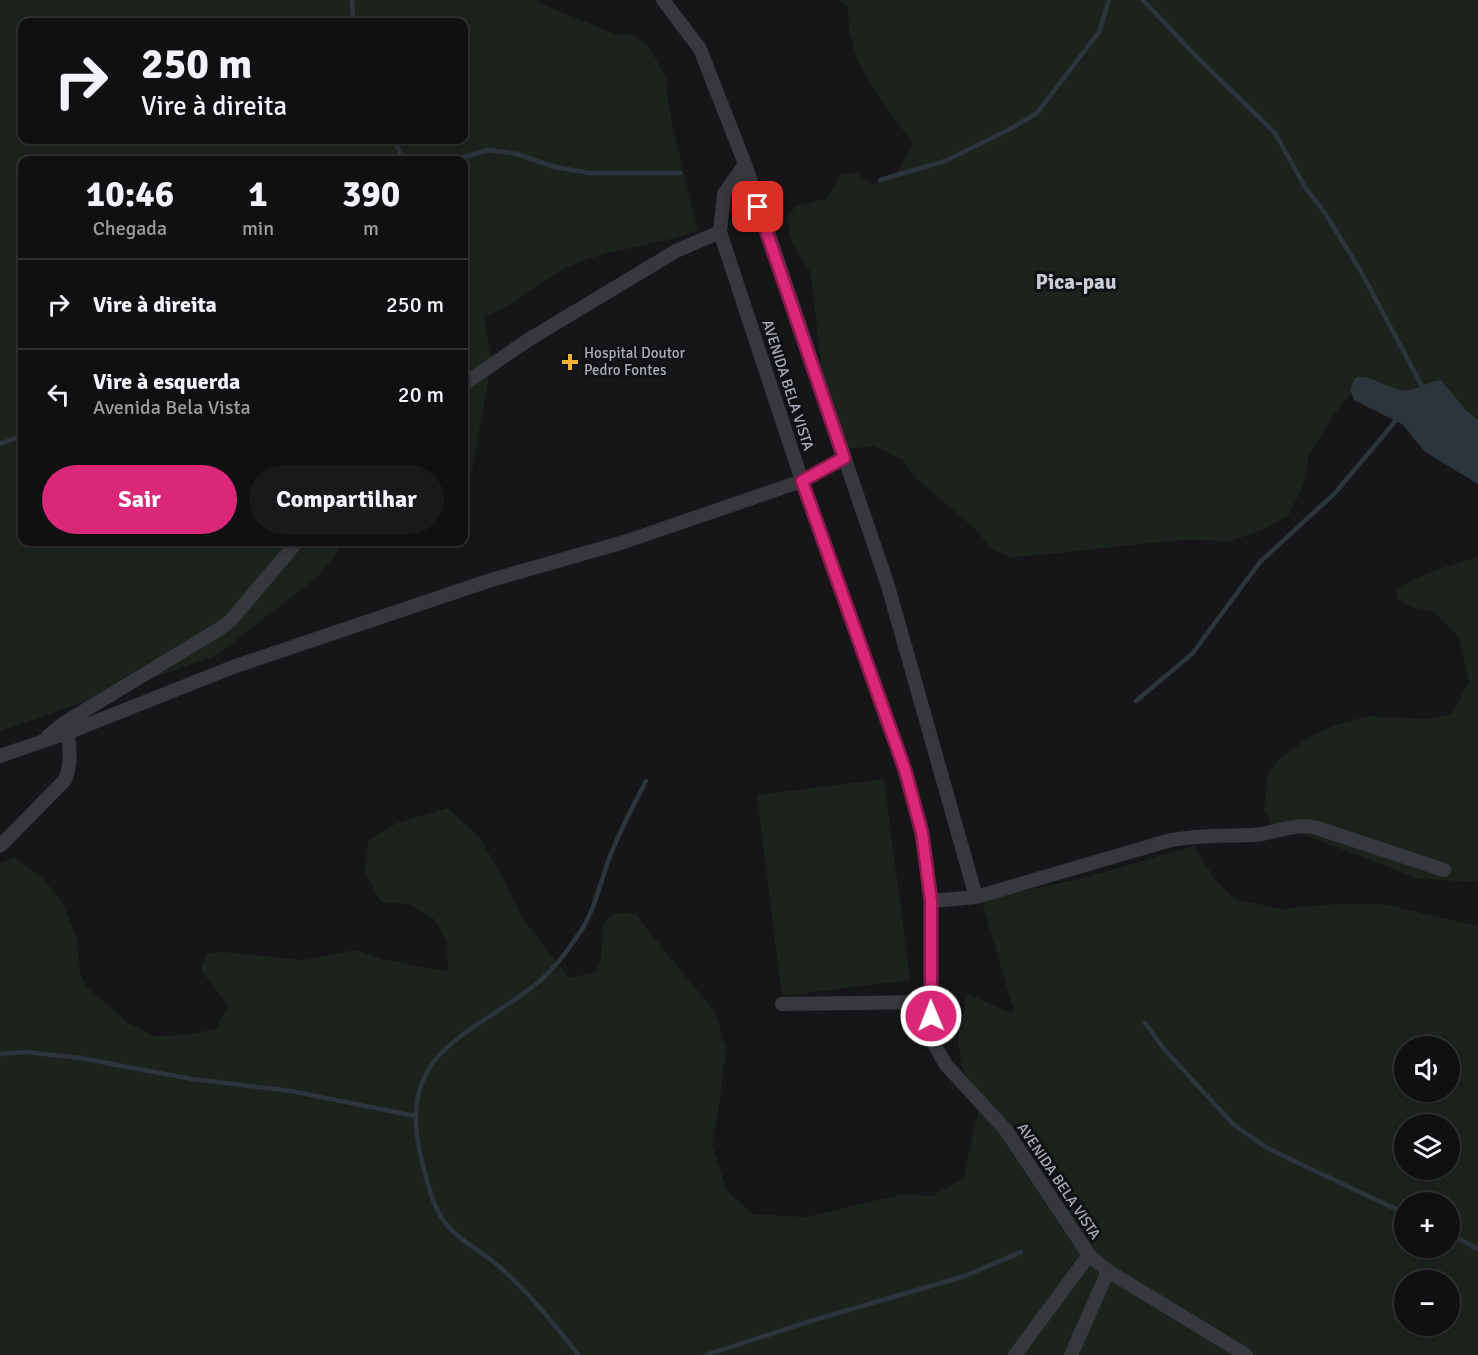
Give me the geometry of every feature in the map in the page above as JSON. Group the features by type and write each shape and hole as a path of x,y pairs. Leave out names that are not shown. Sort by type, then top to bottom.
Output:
{"street":[{"name":"AVENIDA BELA VISTA","path":"663,0 700,49 745,164 888,586 976,897"},
{"name":"AVENIDA BELA VISTA","path":"745,164 724,194 720,232 802,481 905,770 922,833 931,901 932,1031 939,1056 1005,1129 1089,1255 1108,1271 1245,1355"},
{"path":"468,381 528,340 676,251 720,232"},
{"path":"66,728 232,667 491,580 624,542 802,481 844,458"},
{"path":"0,756 40,743 207,639 226,624 294,546"},
{"path":"0,846 65,780 69,770 66,728"},
{"path":"931,901 976,897 1171,840 1195,836 1253,835 1299,826 1317,828 1444,870"},
{"path":"782,1004 931,1002"},
{"path":"1015,1355 1089,1255"},
{"path":"1071,1355 1108,1271"}],"shaded area":[{"path":"0,0 536,0 617,35 631,34 649,46 666,79 674,133 698,230 602,255 570,266 505,307 483,316 492,358 472,471 468,476 468,156 18,156 18,546 340,546 334,557 317,577 217,655 0,731"},
{"path":"839,0 1478,0 1478,420 1465,409 1441,380 1415,389 1403,390 1370,377 1350,390 1350,394 1333,416 1309,456 1303,486 1288,516 1264,529 1231,541 1158,542 1031,556 1011,557 993,549 973,527 915,477 903,460 875,446 846,449 821,365 811,273 793,245 786,218 795,207 827,198 841,174 856,173 873,185 898,172 913,143 881,101 857,59 849,32 848,6"},
{"path":"1357,377 1370,378 1401,390 1441,380 1465,409 1478,420 1478,484 1425,452 1402,424 1354,400 1350,390"},
{"path":"1478,557 1478,881 1416,878 1271,824 1264,809 1268,773 1281,757 1313,735 1336,725 1369,716 1425,719 1452,714 1469,682 1458,636 1434,612 1411,607 1397,599 1396,590 1425,574"},
{"path":"884,779 910,980 782,996 757,795"},
{"path":"448,808 480,838 521,916 569,978 596,972 601,960 603,925 613,914 636,913 715,1012 726,1048 712,1145 727,1191 753,1214 806,1217 903,1194 932,1196 963,1179 980,1103 962,1069 958,1039 967,994 1009,1012 1014,1011 981,899 1076,880 1194,846 1216,881 1234,899 1281,909 1338,904 1382,904 1478,926 1478,1355 0,1355 0,863 15,858 42,878 62,901 77,940 80,972 86,986 127,1022 154,1036 186,1035 216,1029 228,1005 201,970 207,953 223,952 304,960 355,950 382,959 448,972 447,941 434,919 409,904 381,902 364,871 369,840 397,823"}],"waterway":[{"path":"352,0 353,18"},
{"path":"880,180 945,161 1037,113 1099,32 1109,0"},
{"path":"1143,0 1196,56 1275,133 1305,187 1325,213 1359,268 1423,388"},
{"path":"396,144 402,156"},
{"path":"468,156 488,150 517,154 555,167 589,173 680,173"},
{"path":"1136,701 1192,654 1260,562 1335,493 1399,417"},
{"path":"0,444 18,437"},
{"path":"578,1355 519,1285 455,1234 444,1221 435,1205 427,1179 420,1153 416,1117 420,1089 431,1066 448,1047 468,1031 541,980 560,960 582,929 592,910 617,839 646,781"},
{"path":"1145,1023 1164,1049 1233,1124 1267,1148 1394,1208"},
{"path":"0,1054 26,1052 80,1058 192,1079 291,1091 415,1116"},
{"path":"1460,1239 1478,1249"},
{"path":"706,1355 814,1320 965,1276 1021,1252"}],"place":[{"name":"Hospital Doutor Pedro Fontes","path":"570,362"}],"district":[{"name":"Pica-pau","path":"1076,282"}],"route":[{"path":"758,207 844,458 802,481 905,770 922,833 931,901 931,1016"}]}
